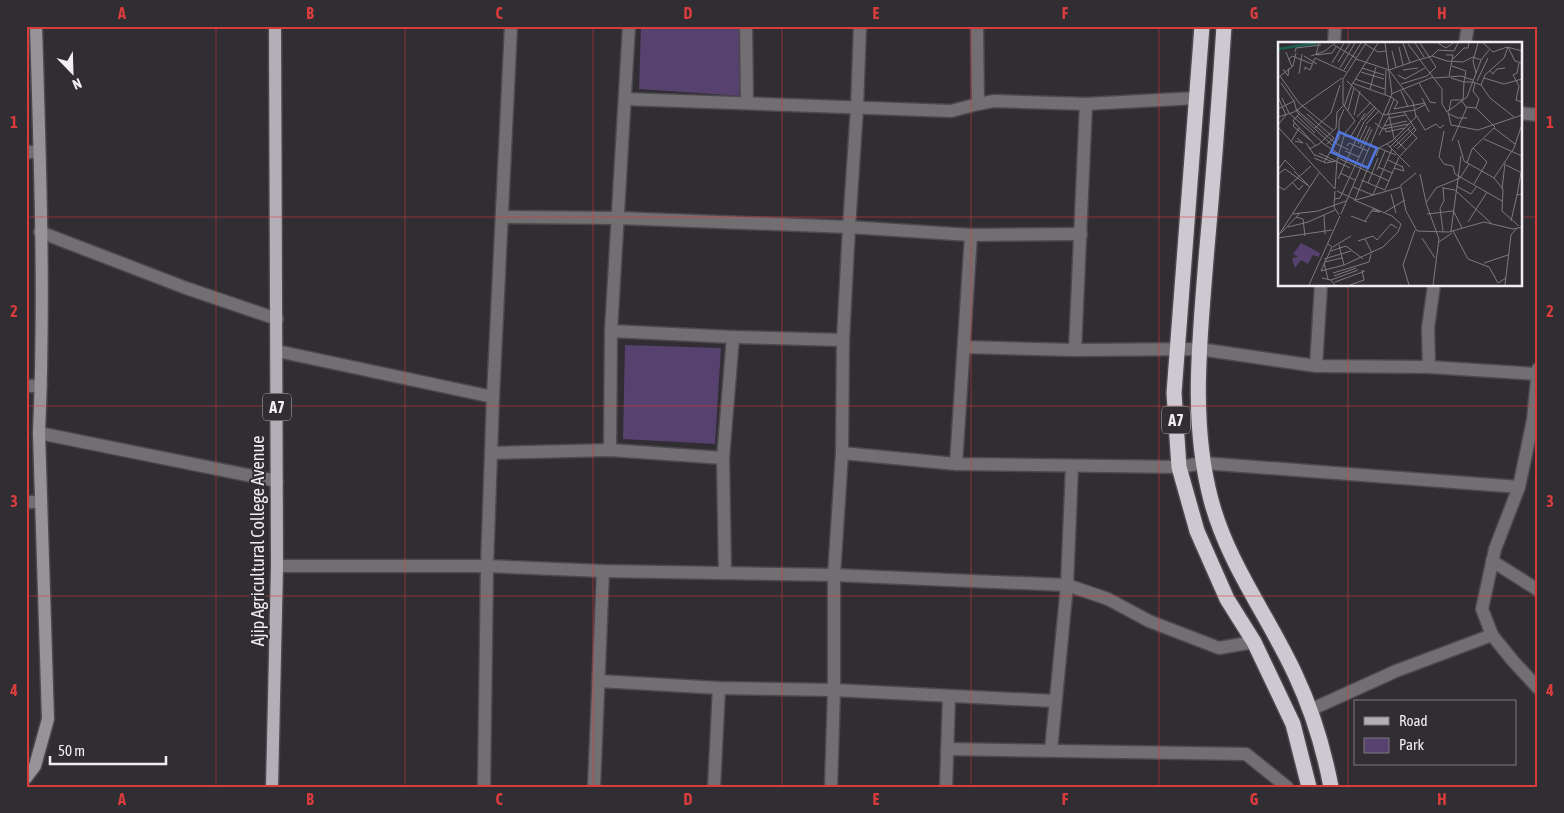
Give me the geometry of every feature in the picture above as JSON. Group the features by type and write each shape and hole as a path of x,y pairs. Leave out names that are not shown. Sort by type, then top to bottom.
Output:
{"highway":[{"name":"A7","path":"1202,26 1174,393 1179,467 1197,531 1228,599 1254,642 1292,724 1305,786"},
{"name":"A7","path":"1224,26 1199,349 1199,428 1203,464 1211,500 1226,547 1295,674 1310,710 1331,787"}],"main road":[{"path":"26,778 34,766 48,719 39,433 41,386 40,232 36,26"},
{"name":"Ajip Agricultural College Avenue","path":"272,787 277,566 275,26"}],"street":[{"path":"484,787 493,397 511,26"},
{"path":"610,450 611,331 629,26"},
{"path":"746,26 747,102"},
{"path":"831,787 834,690 834,575 842,453 843,340 848,227 857,108 860,26"},
{"path":"977,26 978,104"},
{"path":"1334,42 1335,26"},
{"path":"1465,42 1468,26"},
{"path":"625,98 951,111 994,101 1086,104 1196,98"},
{"path":"1075,350 1086,104"},
{"path":"1522,113 1538,116"},
{"path":"26,152 39,152"},
{"path":"503,217 618,218 848,227 971,235 1081,234"},
{"path":"40,232 186,288 277,319"},
{"path":"956,464 971,235"},
{"path":"1316,366 1321,286"},
{"path":"1429,367 1428,328 1434,286"},
{"path":"611,331 843,340"},
{"path":"726,573 723,458 733,337"},
{"path":"964,348 1075,350 1199,349 1316,366 1429,367 1537,371 1533,420 1518,487 1495,549 1482,608 1492,634 1513,661 1538,688"},
{"path":"277,351 493,397"},
{"path":"26,386 41,386"},
{"path":"39,433 277,481"},
{"path":"492,454 610,450 723,458"},
{"path":"842,453 956,464 1179,467 1203,464 1518,487"},
{"path":"1051,750 1067,585 1072,466"},
{"path":"26,502 41,502"},
{"path":"1492,561 1538,590"},
{"path":"277,566 488,566 603,571 834,575 1067,585 1108,599 1149,621 1219,648 1254,642"},
{"path":"594,787 603,571"},
{"path":"1310,710 1396,671 1492,634"},
{"path":"599,681 719,688 834,690 1055,701"},
{"path":"714,787 719,688"},
{"path":"946,787 949,697"},
{"path":"947,750 1246,754 1287,787"}],"green space":[{"path":"641,26 741,26 742,96 639,89"},
{"path":"625,345 721,348 715,444 623,439"}]}
